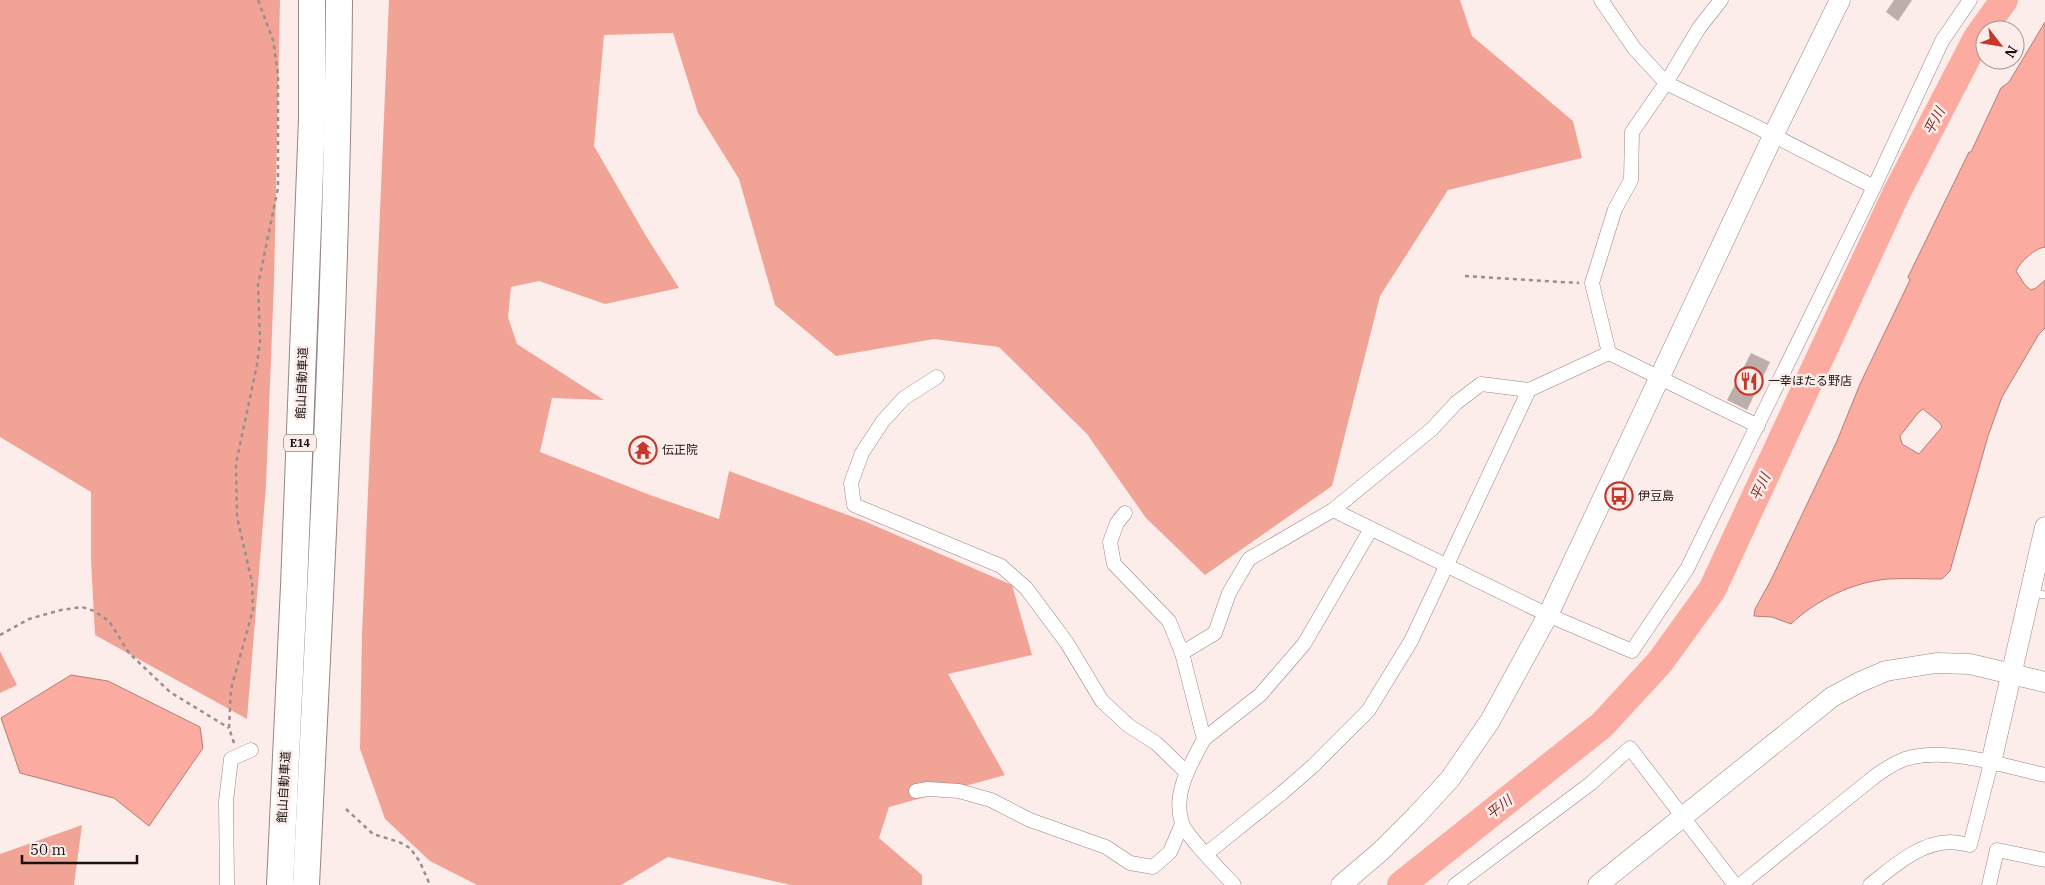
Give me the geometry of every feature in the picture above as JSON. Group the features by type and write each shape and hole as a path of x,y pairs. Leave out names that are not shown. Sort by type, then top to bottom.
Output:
{"highway":[{"name":"館山自動車道","path":"280,885 294,586 312,119 312,0"},
{"name":"館山自動車道","path":"306,885 320,597 338,118 338,0"}],"street":[{"path":"1601,0 1634,48 1666,83 1874,187"},
{"path":"1721,0 1699,28 1666,83 1632,132 1631,180 1615,209 1592,284 1609,353 1758,426"},
{"path":"1341,885 1398,836 1450,779 1490,721 1548,615 1658,378 1840,0"},
{"path":"1333,510 1548,615 1632,651 1687,569 1874,187 1942,42 1970,0"},
{"path":"1182,653 1215,633 1229,593 1249,559 1333,510 1432,429 1456,403 1482,384 1529,390 1609,353"},
{"path":"937,377 904,398 883,421 862,453 850,483 854,505 1001,566 1026,588 1062,635 1102,701 1129,726 1156,743 1186,772"},
{"path":"1206,854 1282,793 1368,711 1411,641 1529,390"},
{"path":"1125,513 1117,523 1110,542 1114,564 1169,621 1182,653 1204,740"},
{"path":"1870,885 1918,850 1950,842 1970,845 1991,764 2011,674 2037,587 2045,527"},
{"path":"1234,885 1182,824 1179,803 1186,772 1204,740 1260,695 1304,644 1372,529"},
{"path":"1598,885 1832,697 1860,682 1886,671 1936,663 1970,664 2045,682"},
{"path":"1456,885 1590,784 1630,748 1735,885"},
{"path":"228,885 226,801 231,758 251,750"},
{"path":"1740,885 1869,780 1898,763 1926,755 1953,755 2045,775"},
{"path":"916,791 928,789 959,791 991,800 1030,820 1106,847 1130,863 1152,867 1170,852 1182,824"},
{"path":"1989,885 1997,850 2045,860"}],"path":[{"path":"0,634 29,619 61,610 82,607 109,622 129,652 170,692 230,728 231,689 253,610 252,582 237,517 236,463 257,365 260,341 258,285 278,188 278,74 273,40 258,0"},
{"path":"1465,276 1592,284"},
{"path":"346,809 373,834 399,842 410,848 420,862 430,885"}],"shaded area":[{"path":"0,0 280,0 274,282 266,486 247,719 95,635 91,560 91,492 0,437"},
{"path":"389,0 1460,0 1472,36 1573,121 1582,158 1448,190 1380,296 1332,486 1205,575 1146,518 1087,434 999,347 934,339 836,356 775,305 739,179 698,113 673,33 604,35 594,146 646,236 679,288 605,304 539,281 511,287 508,317 517,344 604,400 552,398 540,452 650,495 719,519 729,471 864,521 1012,585 1032,655 948,674 1005,775 889,807 879,838 922,875 922,885 791,885 668,857 621,885 477,885 430,861 385,819 360,749 362,633"},
{"path":"2045,22 2045,247 2028,256 2016,271 2025,285 2031,290 2045,280 2045,328 2039,334 2002,397 1988,436 1950,571 1942,579 1888,579 1849,588 1823,600 1791,624 1772,617 1754,616 1755,609 1771,580 1837,441 1860,384 1910,280 1908,277 2001,88 2009,82 2016,70 2025,70 2025,55","holes":["1923,409 1940,423 1942,427 1919,454 1902,444 1900,436"]},
{"path":"0,651 17,685 0,693"},
{"path":"71,675 108,681 200,727 203,748 149,826 114,798 20,773 1,718"},
{"path":"82,825 74,885 0,885 0,854"}],"building":[{"path":"1894,0 1912,0 1898,21 1886,12"},
{"name":"一幸ほたる野店","path":"1751,353 1770,362 1747,410 1727,400"}],"waterway":[{"name":"平川","path":"1401,885 1602,725 1660,662 1712,590 1897,192 1977,38 2004,0"}],"place":[{"name":"一幸ほたる野店","path":"1749,381"},
{"name":"伝正院","path":"643,450"},
{"name":"伊豆島","path":"1619,496"}]}
